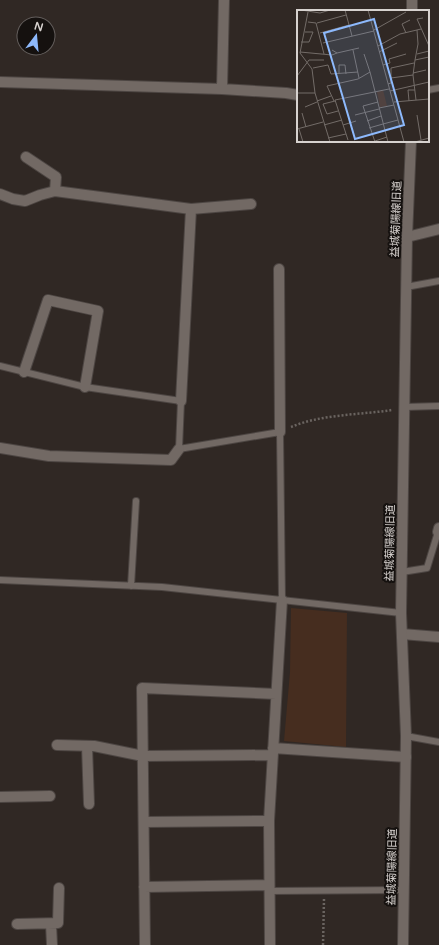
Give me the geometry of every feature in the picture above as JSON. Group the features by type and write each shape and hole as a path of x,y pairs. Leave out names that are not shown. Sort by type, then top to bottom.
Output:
{"street":[{"path":"222,89 224,0"},
{"path":"0,82 222,89 297,95"},
{"name":"益城菊陽線旧道","path":"402,945 406,736 401,612 407,237 411,142"},
{"path":"26,157 56,177 55,191"},
{"path":"0,194 13,199 25,201 55,191 191,209 251,204"},
{"path":"181,401 191,209"},
{"path":"407,237 439,229"},
{"path":"279,269 280,432"},
{"path":"24,372 48,300 98,310 86,387"},
{"path":"0,448 49,456 170,460 178,449"},
{"path":"270,945 269,821 282,600"},
{"path":"402,634 439,637"},
{"path":"145,945 142,688 276,694"},
{"path":"57,745 87,746 143,756 273,752 406,757"},
{"path":"87,746 89,804"},
{"path":"0,797 50,796"},
{"path":"144,822 269,821"},
{"path":"144,887 269,888"},
{"path":"17,924 58,924 59,888"},
{"path":"51,924 52,945"}],"lane":[{"path":"429,90 439,88"},
{"path":"406,287 439,281"},
{"path":"0,366 86,387 181,401 178,449 280,432 282,600"},
{"path":"404,407 439,406"},
{"path":"131,586 136,501"},
{"path":"402,572 427,568 439,530"},
{"path":"0,580 162,587 401,612"},
{"path":"406,736 439,742"},
{"path":"269,888 324,891 403,890"}],"path":[{"path":"280,432 300,423 344,415 404,407"},
{"path":"323,945 324,891"}],"shaded area":[{"path":"291,608 347,613 346,747 284,741 290,672"}]}
